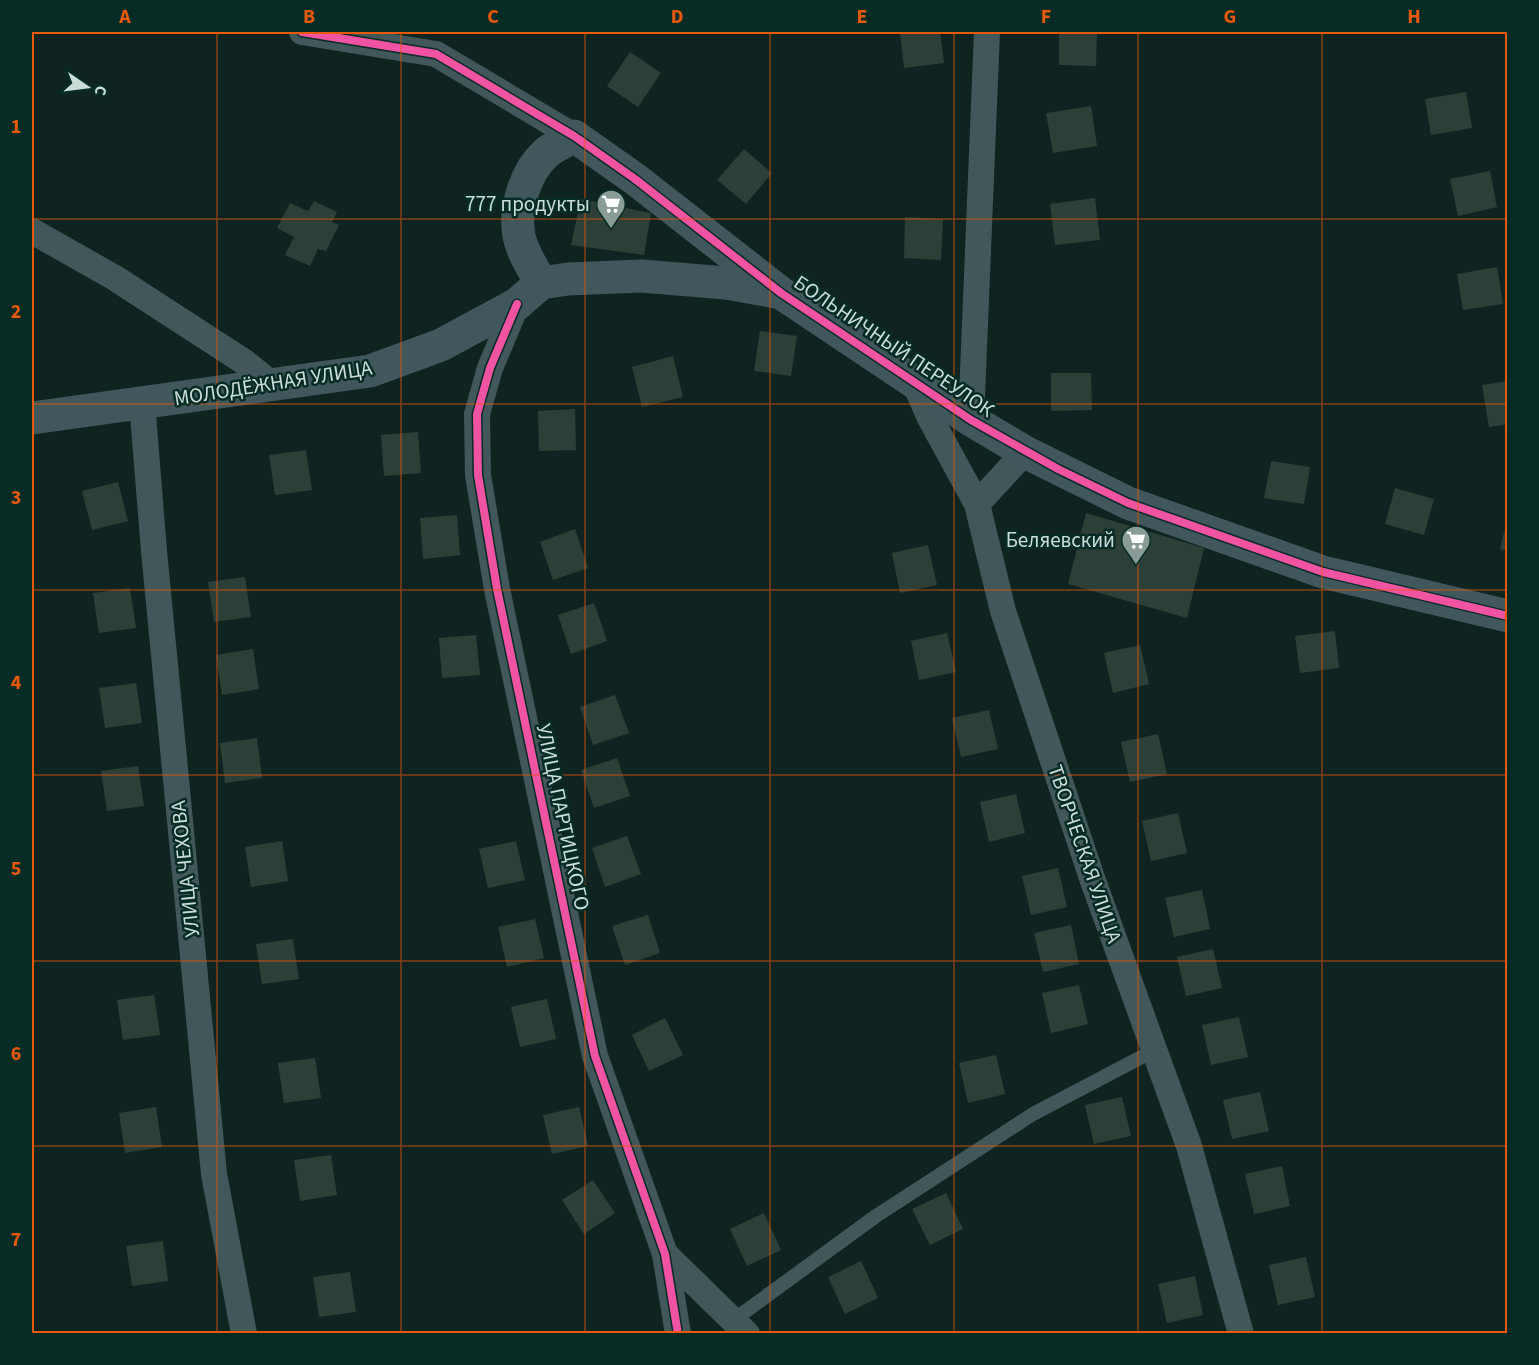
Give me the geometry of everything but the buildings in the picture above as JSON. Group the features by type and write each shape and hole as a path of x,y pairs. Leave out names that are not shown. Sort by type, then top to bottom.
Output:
{"street":[{"name":"БОЛЬНИЧНЫЙ ПЕРЕУЛОК","path":"302,32 436,54 574,136 635,179 781,293 971,420 1025,452 1128,503 1323,572 1508,616"},
{"path":"424,32 436,54"},
{"name":"БОЛЬНИЧНЫЙ ПЕРЕУЛОК","path":"971,420 987,32"},
{"path":"529,293 519,238 518,218 524,191 530,173 546,153 574,136"},
{"path":"32,231 116,278 246,363 274,386"},
{"name":"МОЛОДЁЖНАЯ УЛИЦА","path":"32,418 370,371 441,345 529,293 568,279 641,276 726,283 781,293"},
{"name":"УЛИЦА ПАРТИЦКОГО","path":"529,293 490,368 477,414 478,475 497,589 595,1056 665,1254 678,1334"},
{"name":"ТВОРЧЕСКАЯ УЛИЦА","path":"914,382 930,418 977,504 1004,611 1153,1051 1189,1146 1241,1334"},
{"name":"УЛИЦА ЧЕХОВА","path":"142,402 154,551 214,1174 244,1334"},
{"path":"977,504 1025,452"},
{"name":"УЛИЦА ПАРТИЦКОГО","path":"665,1254 741,1326"}],"lane":[{"path":"741,1326 876,1216 1033,1114 1153,1051"}],"cycle path":[{"path":"302,32 436,54 574,136 635,179 781,293 971,420 1058,469 1128,503 1323,572 1508,616"},
{"path":"517,304 490,368 477,414 478,475 497,589 595,1056 665,1254 678,1334"}],"place":[{"name":"777 продукты","path":"611,230"},
{"name":"Беляевский","path":"1136,566"}]}
